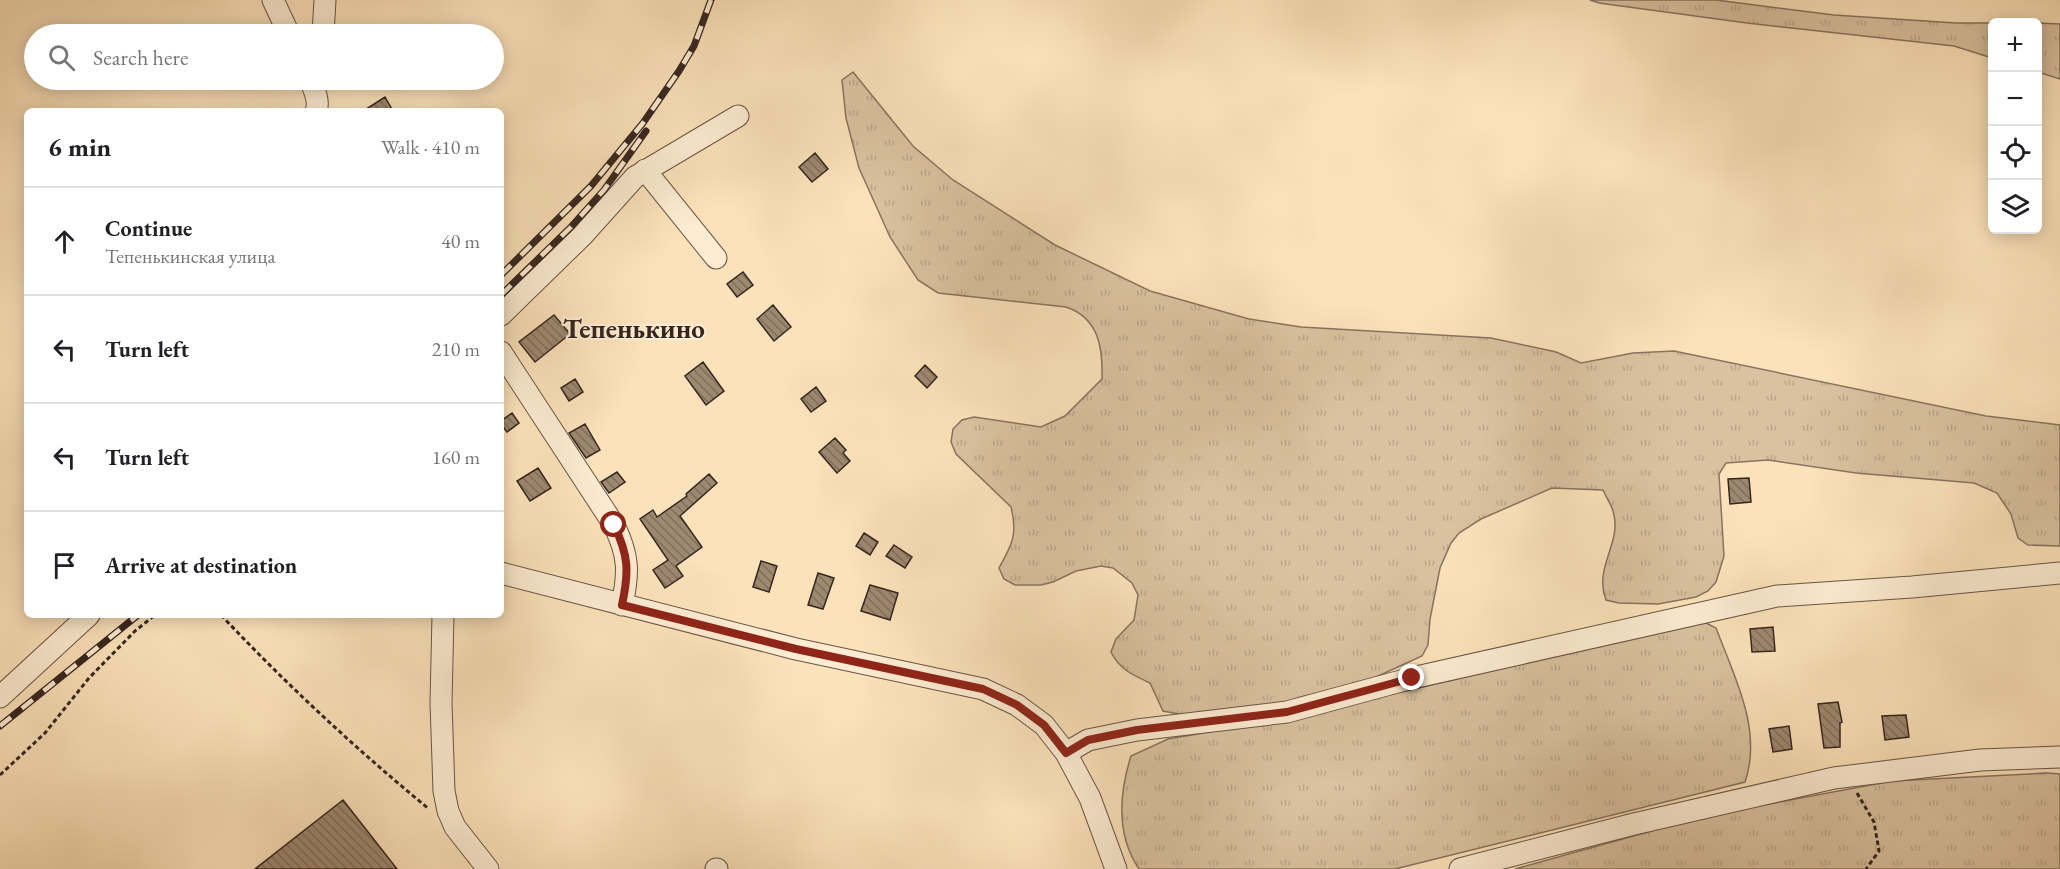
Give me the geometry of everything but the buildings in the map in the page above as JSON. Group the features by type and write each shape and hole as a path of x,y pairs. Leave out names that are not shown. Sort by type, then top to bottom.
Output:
{"street":[{"path":"273,0 284,24"},
{"path":"324,24 325,0"},
{"path":"504,312 583,235 627,185 645,170 738,116"},
{"path":"645,170 716,258"},
{"path":"504,357 614,525 622,542 627,567 622,605"},
{"path":"1066,753 1088,740 1137,730 1287,712 1412,678 1777,596 2060,573"},
{"path":"504,574 796,649 983,689 1017,705 1044,725 1066,753 1090,798 1116,869"},
{"path":"0,697 86,618"},
{"path":"443,618 441,703 444,791 448,812 455,827 488,869"},
{"path":"1460,869 1634,824 1847,776 1980,760 2060,757"}],"path":[{"path":"0,775 45,734 89,678 135,630 151,618"},
{"path":"224,618 271,668 386,774 429,809 438,813 448,812"},
{"path":"1847,776 1874,822 1879,851 1866,869"}],"green space":[{"path":"1590,0 1716,0 1834,15 1988,23 1988,57 1954,46 1747,23"},
{"path":"2042,23 2060,24 2060,79 2042,73"},
{"path":"853,72 913,146 953,180 1055,245 1150,291 1249,319 1301,327 1491,338 1556,352 1581,363 1633,353 1674,351 1986,416 2060,425 2060,546 2028,545 2018,538 2011,514 1997,493 1974,483 1856,473 1768,460 1726,463 1719,474 1724,556 1716,582 1708,591 1696,597 1658,604 1619,603 1606,600 1603,588 1605,566 1612,545 1615,523 1612,508 1603,490 1552,488 1481,519 1459,533 1451,543 1440,568 1430,619 1428,645 1422,656 1363,683 1301,697 1252,714 1201,718 1163,711 1150,683 1123,668 1111,652 1116,639 1134,620 1138,595 1132,583 1113,568 1101,566 1076,571 1041,585 1015,585 1004,579 999,568 1014,532 1011,507 956,454 951,442 953,429 962,420 974,417 1041,427 1065,416 1102,379 1100,345 1097,336 1086,319 1066,307 938,293 918,280 890,237 859,168 846,118 842,80"},
{"path":"1704,622 1716,628 1744,704 1751,743 1750,762 1745,782 1395,869 1139,869 1126,842 1122,799 1131,756 1168,739 1280,720"},
{"path":"2060,774 2060,869 1515,869 1705,816 1892,781"}],"railway":[{"path":"504,272 591,186 643,123 694,46 711,0"},
{"path":"504,292 570,228 604,190 646,131"},
{"path":"0,726 134,618"}],"district":[{"name":"Тепенькино","path":"634,328"}],"route":[{"path":"614,525 626,556 627,579 622,605 796,649 983,689 1017,705 1044,725 1066,753 1088,740 1137,730 1287,712 1412,678"}]}
